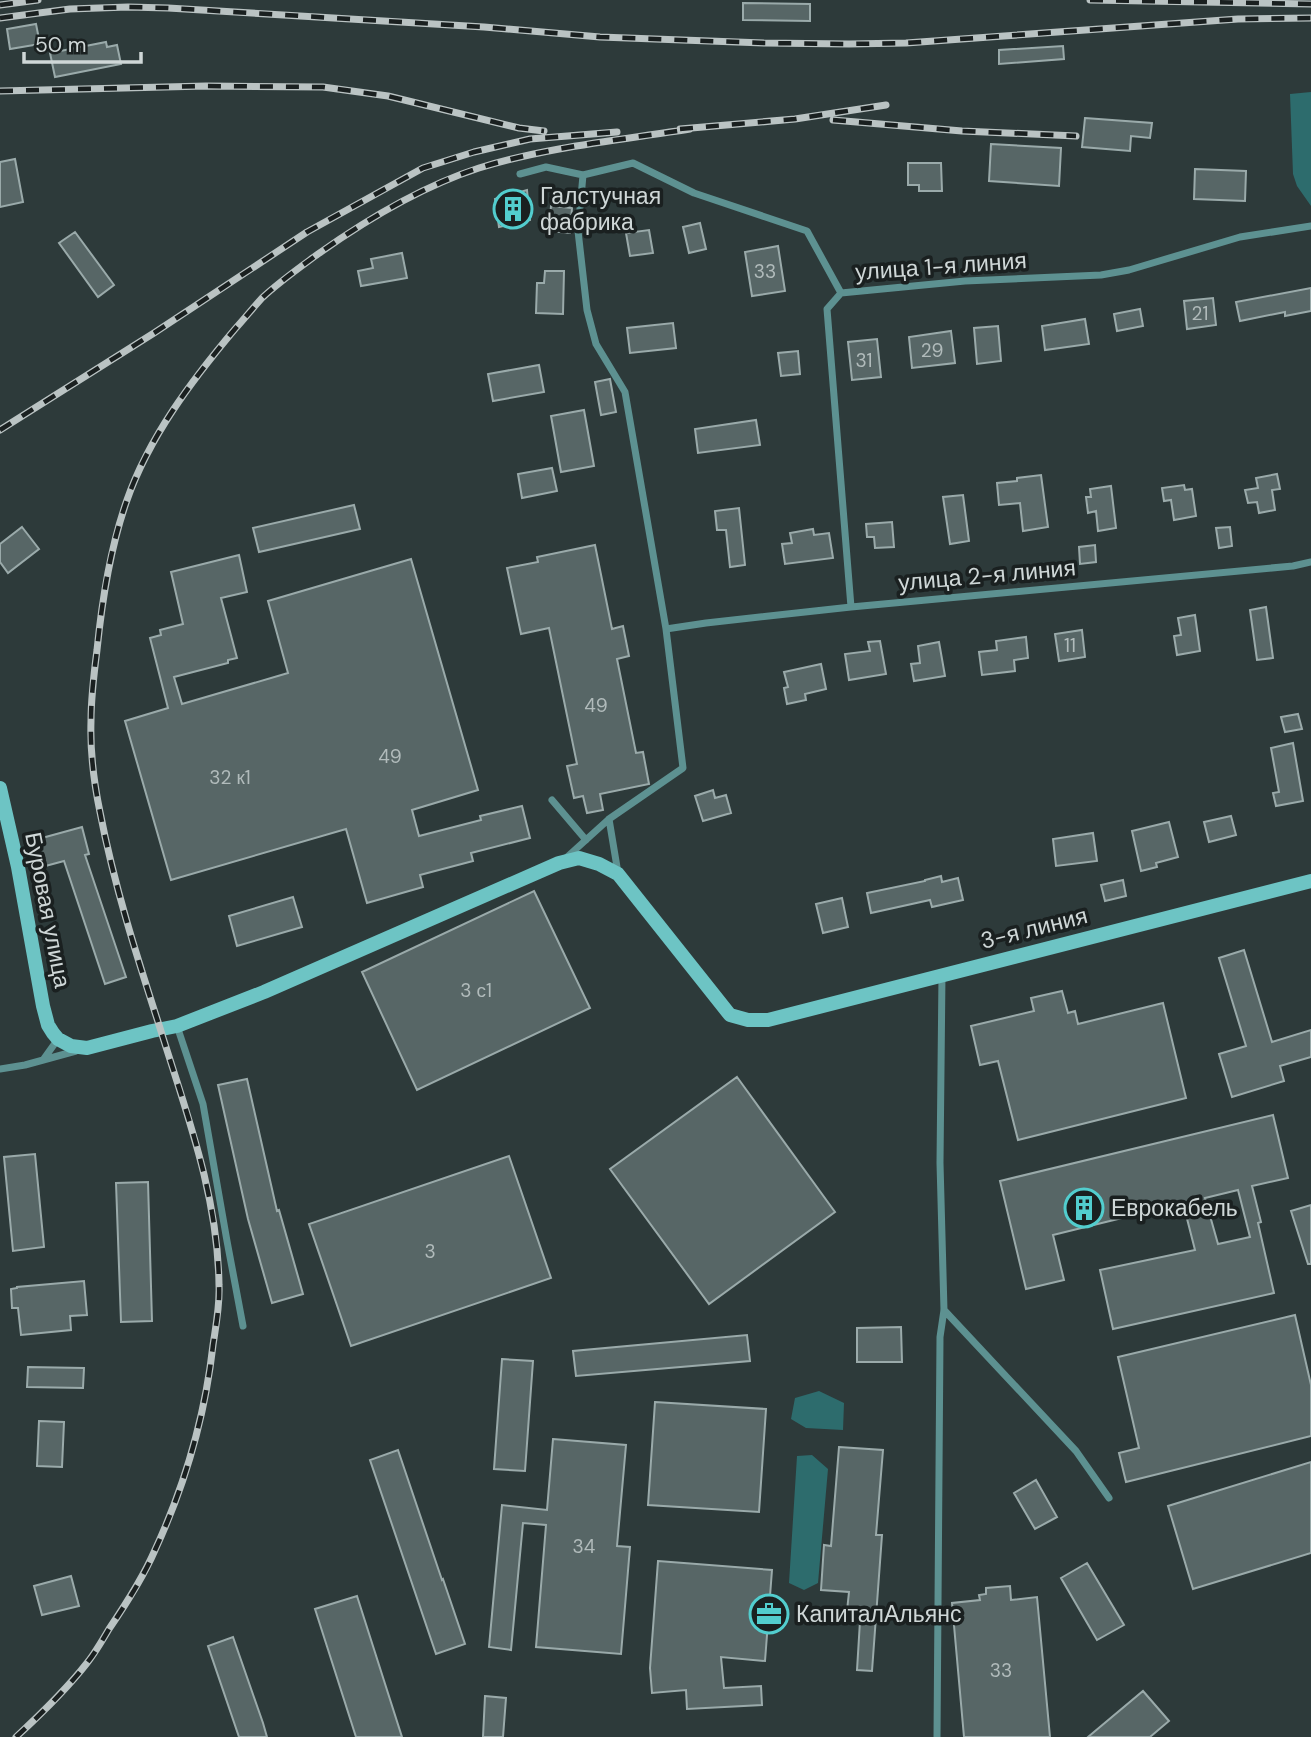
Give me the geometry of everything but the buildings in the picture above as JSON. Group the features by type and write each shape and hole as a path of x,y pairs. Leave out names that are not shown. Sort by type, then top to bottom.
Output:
{"street":[{"name":"улица 1-я линия","path":"583,175 634,163 694,193 807,231 841,293 965,281 1101,275 1129,270 1240,237 1311,226"},
{"path":"520,174 546,167 583,175 578,231 587,310 596,344 625,392 666,629 683,768 610,819 559,863"},
{"path":"841,293 827,309 851,607"},
{"name":"улица 2-я линия","path":"666,629 851,607 1311,562"},
{"name":"Буровая улица","path":"0,788 18,867 43,1006 48,1025 58,1039"},
{"path":"552,800 586,840"},
{"path":"610,819 618,874"},
{"path":"0,1069 177,1026 264,992 559,863 579,858 618,874"},
{"name":"3-я линия","path":"618,874 730,1014 748,1020 768,1020 1311,881"},
{"path":"937,1737 940,1337 944,1310 940,1163 942,975"},
{"path":"177,1026 203,1104 243,1326"},
{"path":"43,1060 58,1039 71,1046 87,1048"},
{"path":"944,1310 1076,1451 1110,1498"}],"shaded area":[{"path":"1311,92 1311,206 1297,186 1293,174 1290,94"},
{"path":"819,1391 844,1403 843,1430 806,1428 791,1419 795,1398"},
{"path":"812,1455 828,1469 818,1583 804,1590 789,1583 797,1456"}],"railway":[{"path":"0,5 38,0"},
{"path":"1090,0 1311,4"},
{"path":"0,18 70,9 168,8 484,27 600,37 849,44 906,43 1238,19 1311,18"},
{"path":"0,91 206,86 323,87 388,96 519,128 544,131"},
{"path":"680,129 795,119 886,105"},
{"path":"833,120 962,131 1076,136"},
{"path":"16,1737 44,1711 90,1659 134,1591 150,1560 176,1501 192,1450 205,1398 218,1308 217,1252 207,1186 190,1122 119,894 100,812 93,767 92,703 104,593 111,555 136,477 173,410 219,348 259,302 289,275 356,229 416,194 479,168 557,149 690,129"},
{"path":"0,430 307,232 423,168 474,152 530,139 617,132"}],"place":[{"name":"Галстучная фабрика","path":"513,209"},
{"name":"Еврокабель","path":"1084,1208"},
{"name":"КапиталАльянс","path":"769,1614"}]}
